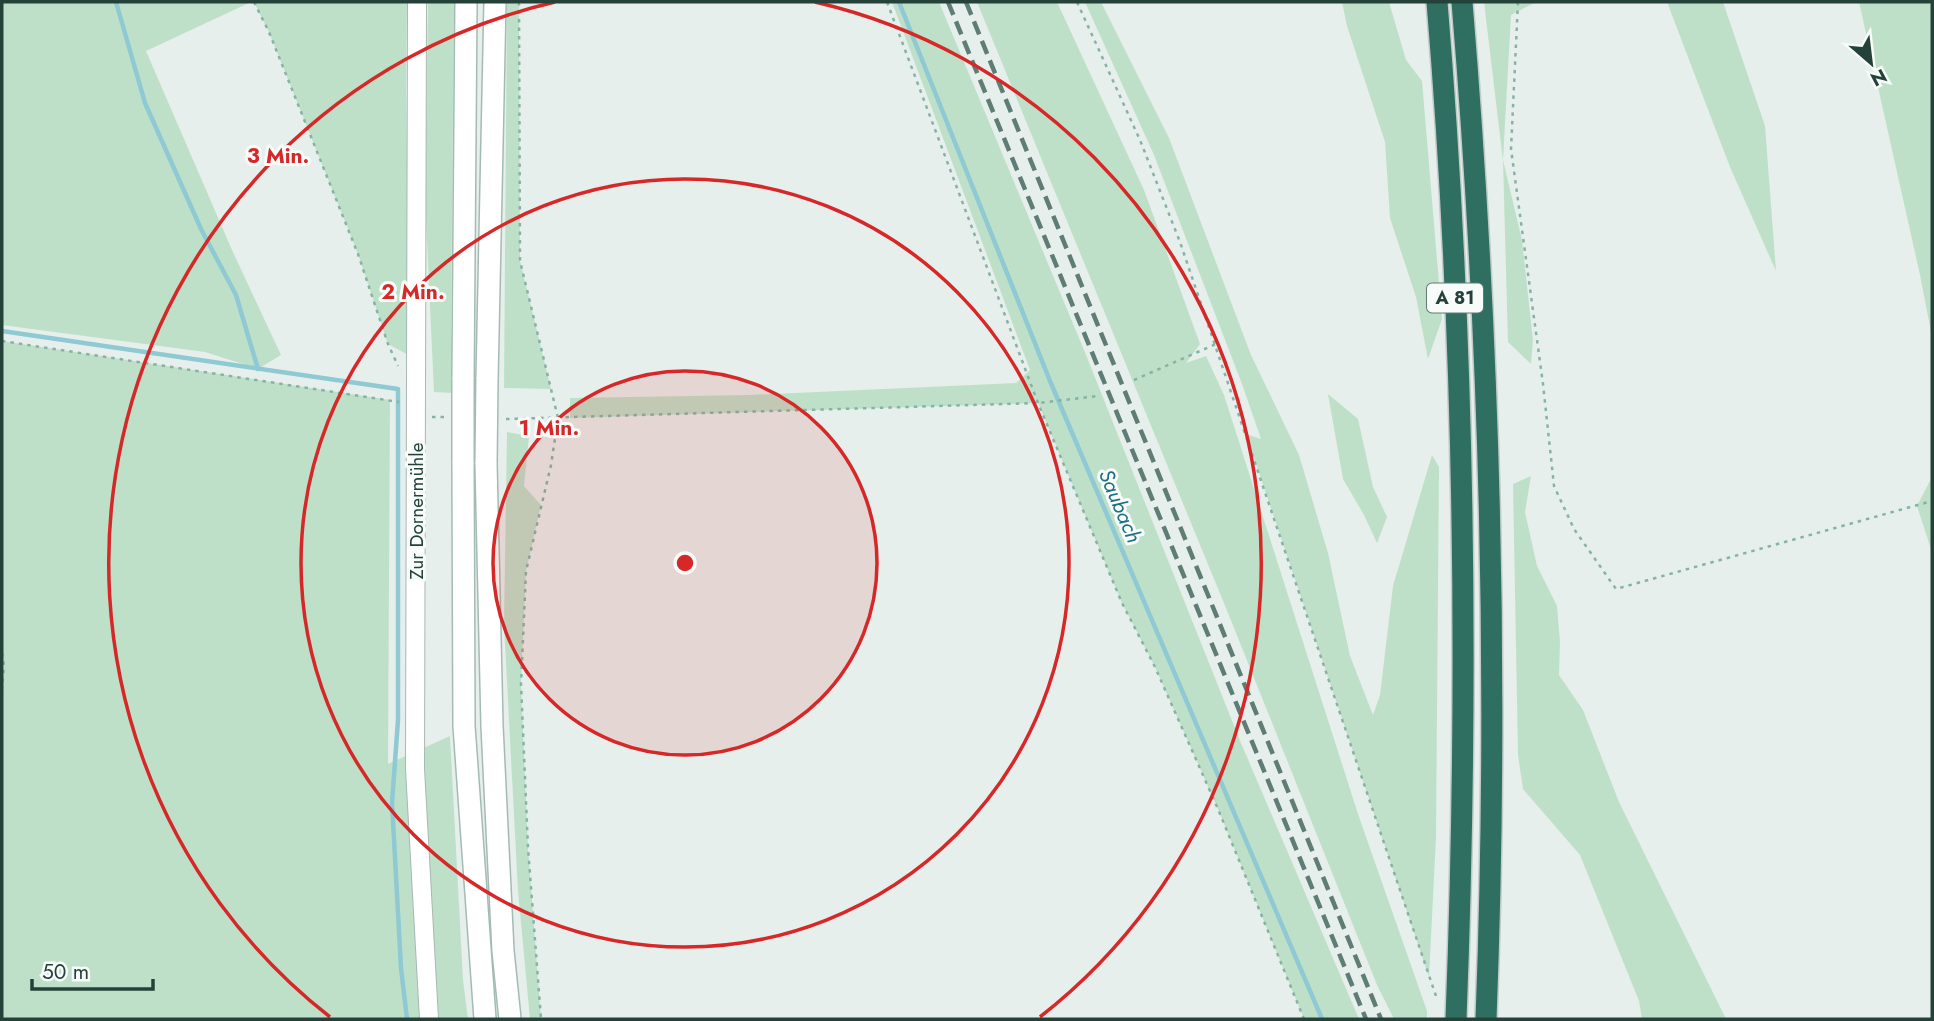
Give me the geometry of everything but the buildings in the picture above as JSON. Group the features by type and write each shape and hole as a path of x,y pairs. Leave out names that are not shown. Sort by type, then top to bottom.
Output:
{"highway":[{"name":"A 81","path":"1437,2 1454,268 1463,692 1448,1014"},
{"name":"A 81","path":"1462,2 1483,343 1491,540 1490,899 1486,1019"}],"main road":[{"path":"466,2 464,726 485,1019"},
{"path":"495,2 486,463 492,726 503,951 510,1019"}],"street":[{"name":"Zur Dornermühle","path":"417,2 415,769 429,1019"}],"path":[{"path":"254,2 267,27 358,254 388,344 400,370"},
{"path":"519,2 520,261 558,418 551,464 526,571 521,684 528,848 541,1019"},
{"path":"887,2 1038,403 1117,592 1155,667 1218,809 1304,1019"},
{"path":"1077,2 1140,140 1180,242 1380,836 1448,1014"},
{"path":"1518,2 1511,149 1554,486 1574,529 1616,589 1932,501"},
{"path":"2,341 404,402"},
{"path":"1133,380 1216,344"},
{"path":"522,419 1038,403 1098,396"},
{"path":"2,653 2,689"}],"green space":[{"path":"2,2 251,2 146,51 232,250 281,355 258,369 205,352 2,325"},
{"path":"254,2 407,2 410,356 388,344 358,254 269,32"},
{"path":"428,2 454,2 451,321 453,393 434,392 425,198"},
{"path":"507,2 519,2 520,261 551,389 504,388"},
{"path":"892,2 939,2 1084,350 1241,743 1359,1019 1304,1019 1218,809 1155,667 1122,603 1038,403 570,418 570,398 749,395 1016,383 1030,370"},
{"path":"977,2 1057,2 1144,190 1200,344 1186,363 1206,356 1224,395 1358,814 1427,1011 1427,1019 1394,1019 1377,985 1228,613"},
{"path":"1085,2 1101,2 1169,138 1251,355 1299,455 1328,553 1350,656 1373,715 1380,695 1393,586 1432,455 1439,467 1436,838 1429,977 1246,434 1261,439 1242,384 1154,155"},
{"path":"1342,2 1389,2 1406,60 1422,81 1442,319 1428,359 1416,297 1390,218 1385,142 1347,26"},
{"path":"1484,2 1536,2 1511,15 1503,160 1522,240 1533,340 1531,364 1508,342 1503,161"},
{"path":"1667,2 1723,2 1765,126 1776,271 1730,167"},
{"path":"1859,2 1930,2 1932,11 1932,337 1920,275"},
{"path":"2,341 390,400 388,764 450,736 463,980 468,1019 2,1019"},
{"path":"1328,394 1358,419 1373,487 1387,517 1377,543 1343,479"},
{"path":"507,432 529,436 524,486 541,505 526,571 521,684 528,848 541,1019 530,1019 518,891 504,625"},
{"path":"1531,476 1525,512 1537,566 1557,606 1559,675 1583,710 1619,802 1726,1019 1642,1019 1639,1001 1580,855 1523,789 1518,755 1513,484"},
{"path":"1932,477 1932,552 1917,506"}],"waterway":[{"path":"116,2 145,103 201,229 236,295 258,369"},
{"name":"Saubach","path":"899,2 1050,381 1322,1019"},
{"path":"2,331 398,389 398,720 392,803 401,968 407,1019"}],"railway":[{"path":"948,2 1366,1019"},
{"path":"966,2 1381,1019"}]}
